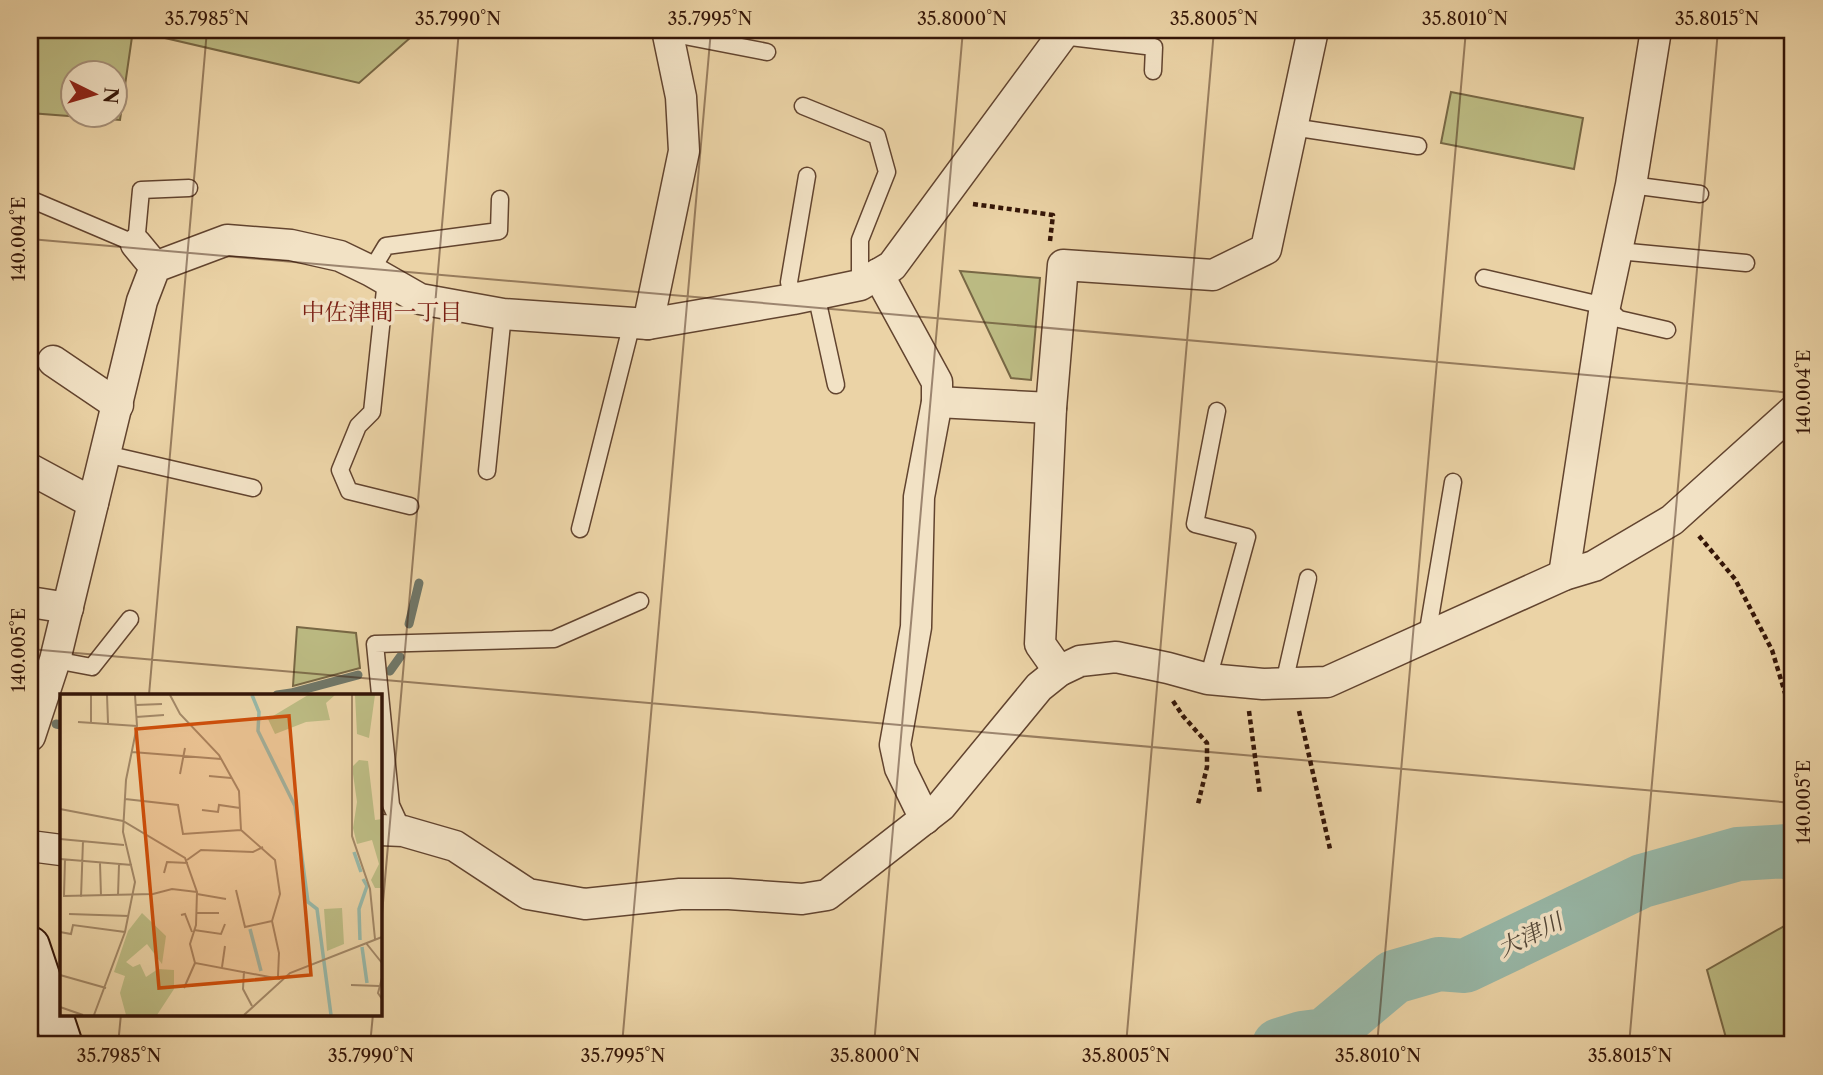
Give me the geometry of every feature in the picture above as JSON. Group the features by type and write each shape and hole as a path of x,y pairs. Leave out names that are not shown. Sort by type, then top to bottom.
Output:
{"street":[{"path":"1059,671 1040,645 1051,408 1063,265 1213,275 1266,249 1313,30"},
{"path":"1564,575 1605,306 1631,185 1656,30"},
{"path":"640,323 684,151 681,97 668,31"},
{"path":"30,736 55,660 142,301 155,267 227,240 291,245 340,256 420,299 503,314 640,323 804,297 869,280 892,266 1064,33"},
{"path":"136,244 155,267"},
{"path":"869,280 937,382 937,402 919,497 916,627 895,745 900,768 925,820"},
{"path":"53,361 118,405"},
{"path":"937,402 1051,408"},
{"path":"391,830 455,846 528,894 585,904 680,894 803,899 827,895 941,806 1039,687 1059,671 1080,661 1116,657 1208,679 1327,682 1564,575 1594,566 1672,520 1793,411"},
{"path":"30,469 93,503"},
{"path":"30,602 68,608"},
{"path":"30,846 60,850"},
{"path":"30,946 63,1045"}],"lane":[{"path":"668,31 767,52"},
{"path":"1064,33 1154,47 1153,71"},
{"path":"803,106 877,136 887,172 860,240 869,280"},
{"path":"1292,127 1418,146"},
{"path":"807,176 789,282 804,297 836,385"},
{"path":"1631,185 1700,194"},
{"path":"30,199 136,244 141,190 190,188"},
{"path":"410,506 349,491 340,470 358,426 372,412 379,275 386,246 499,231 500,199"},
{"path":"1618,251 1746,263"},
{"path":"1484,278 1605,306 1619,319 1667,330"},
{"path":"487,471 503,314"},
{"path":"580,529 640,323"},
{"path":"1208,679 1247,537 1195,524 1217,411"},
{"path":"106,454 253,488"},
{"path":"1427,636 1453,482"},
{"path":"1288,683 1308,578"},
{"path":"380,694 375,644 554,639 640,600"},
{"path":"55,660 92,667 130,619"},
{"path":"382,713 391,830"}],"path":[{"path":"941,199 1053,215 1049,255 1063,265"},
{"path":"1672,520 1690,525 1735,579 1772,650 1785,693"},
{"path":"1168,668 1160,684 1183,716 1208,743 1207,767 1198,804"},
{"path":"1244,682 1260,795"},
{"path":"1288,683 1330,849"}],"shaded area":[{"path":"30,30 133,30 129,60 60,60 60,115 30,113"},
{"path":"178,30 419,30 359,83 165,38"},
{"path":"1451,92 1583,118 1574,169 1441,143"},
{"path":"960,271 1040,278 1031,380 1011,378"},
{"path":"297,627 356,633 360,668 293,686"},
{"path":"1793,921 1793,1045 1728,1045 1707,970"}],"waterway":[{"path":"409,624 419,583"},
{"path":"390,671 400,657"},
{"path":"284,694 358,675"},
{"path":"56,724 60,725"},
{"name":"大津川","path":"1279,1045 1325,1035 1394,977 1439,964 1465,966 1642,881 1738,854 1789,851 1793,854"}],"district":[{"name":"中佐津間一丁目","path":"382,312"}]}
